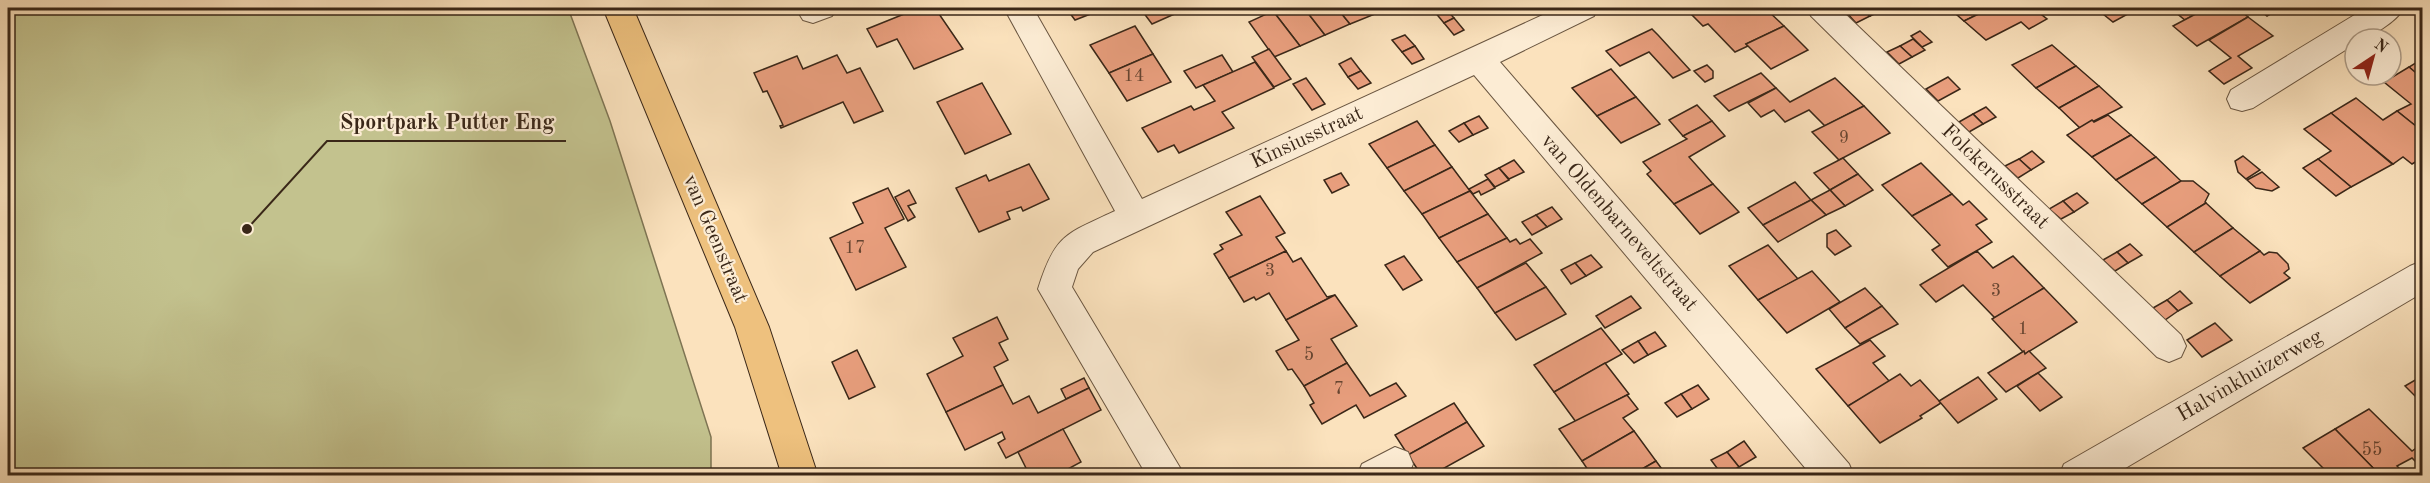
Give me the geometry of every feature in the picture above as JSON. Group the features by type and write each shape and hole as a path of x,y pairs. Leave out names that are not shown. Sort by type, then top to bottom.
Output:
{"main road":[{"name":"van Geenstraat","path":"618,8 752,327 800,476"}],"street":[{"path":"1018,8 1135,216"},
{"path":"1479,59 1584,8"},
{"name":"Folckerusstraat","path":"1821,8 2169,346"},
{"path":"2242,99 2348,16 2388,8"},
{"name":"Kinsiusstraat","path":"1167,476 1055,288 1063,261 1081,242 1479,59"},
{"name":"van Oldenbarneveltstraat","path":"1479,59 1836,476"},
{"name":"Halvinkhuizerweg","path":"2077,476 2422,276"}],"shaded area":[{"path":"8,8 568,8 610,121 711,437 711,475 8,475"}],"building":[{"path":"919,8 935,8 963,49 914,69 897,39 877,47 867,29"},
{"path":"1066,8 1106,8 1075,20"},
{"path":"1140,8 1188,8 1152,24"},
{"path":"1281,8 1304,8 1325,35 1300,46 1273,11"},
{"path":"1304,8 1337,8 1350,24 1325,35"},
{"path":"1337,8 1370,8 1375,14 1350,24"},
{"path":"1445,8 1454,18 1444,23 1434,11"},
{"path":"1702,8 1765,8 1784,26 1746,44 1748,46 1735,52 1708,24 1703,26 1690,13"},
{"path":"1861,8 1870,16 1856,23 1846,12"},
{"path":"1861,8 1880,8 1883,10 1870,16"},
{"path":"1949,8 1991,8 1964,21"},
{"path":"1991,8 2033,8 2047,19 2029,29 2021,22 1986,40 1964,21"},
{"path":"2120,8 2128,14 2113,22 2098,10"},
{"path":"2170,8 2207,8 2185,20"},
{"path":"2207,8 2237,8 2248,17 2197,46 2173,26"},
{"path":"2257,8 2275,8 2277,10 2267,16"},
{"path":"1273,11 1300,46 1274,57 1249,22"},
{"path":"2248,17 2273,36 2238,56 2252,68 2224,84 2209,71 2231,58 2209,40"},
{"path":"1454,18 1464,30 1454,35 1444,23"},
{"path":"1135,26 1153,54 1109,73 1090,45"},
{"path":"1784,26 1808,50 1771,69 1746,44"},
{"path":"1652,29 1690,70 1673,78 1649,52 1620,66 1606,51"},
{"path":"1920,31 1932,42 1922,47 1911,36"},
{"path":"1405,35 1415,46 1402,52 1392,40"},
{"path":"1913,39 1925,50 1912,57 1900,46"},
{"path":"2052,45 2076,66 2036,88 2012,65"},
{"path":"1415,46 1424,59 1412,64 1402,52"},
{"path":"1900,46 1912,57 1899,64 1887,52"},
{"path":"1269,49 1291,79 1274,87 1252,57"},
{"path":"1153,54 1171,82 1127,101 1109,73"},
{"path":"837,55 847,73 860,68 883,111 854,123 843,102 781,128 780,126 783,125 767,91 763,92 754,73 797,56 803,69"},
{"path":"1222,55 1233,72 1196,88 1184,71"},
{"path":"1351,58 1361,71 1348,77 1339,64"},
{"path":"2422,59 2422,78 2409,67"},
{"path":"1255,62 1274,88 1222,112 1234,128 1179,153 1174,145 1158,152 1142,128 1191,106 1194,110 1215,101 1203,85"},
{"path":"1707,65 1713,71 1713,78 1705,82 1694,71"},
{"path":"2076,66 2099,86 2059,108 2036,88"},
{"path":"2409,67 2422,78 2422,131 2397,111 2411,104 2390,87 2403,87 2403,71"},
{"path":"1611,69 1636,97 1597,116 1572,88"},
{"path":"1361,71 1371,83 1358,89 1348,77"},
{"path":"1761,73 1776,88 1729,111 1714,96"},
{"path":"1948,77 1960,89 1938,101 1926,89"},
{"path":"1306,78 1325,104 1312,110 1293,84"},
{"path":"1835,78 1864,106 1825,126 1809,110 1785,122 1774,110 1761,117 1748,103 1776,88 1790,102"},
{"path":"982,83 1011,134 965,154 937,102"},
{"path":"2099,86 2122,107 2080,128 2059,108"},
{"path":"1636,97 1660,124 1621,143 1597,116"},
{"path":"2356,98 2383,120 2397,111 2422,131 2422,158 2412,164 2403,157 2393,164 2331,113"},
{"path":"1697,105 1712,121 1683,136 1669,120"},
{"path":"1864,106 1890,133 1839,160 1812,132"},
{"path":"1986,107 1996,117 1983,124 1973,114"},
{"path":"2331,113 2393,164 2351,187 2318,159 2331,151 2304,129"},
{"path":"1973,114 1983,124 1969,132 1959,122"},
{"path":"2108,115 2131,135 2092,157 2067,135 2092,120 2094,122"},
{"path":"1479,116 1488,128 1473,135 1464,123"},
{"path":"1417,121 1435,145 1387,168 1369,144"},
{"path":"1712,121 1725,136 1689,157 1713,184 1674,204 1647,174 1651,171 1643,162 1687,139 1683,136"},
{"path":"1464,123 1473,135 1459,142 1449,131"},
{"path":"2131,135 2156,157 2116,180 2092,157"},
{"path":"1435,145 1452,167 1404,191 1387,168"},
{"path":"2032,151 2044,162 2031,170 2019,159"},
{"path":"2243,156 2260,170 2246,179 2238,172 2235,161"},
{"path":"2156,157 2181,181 2142,204 2116,180"},
{"path":"1843,158 1858,174 1830,190 1814,173"},
{"path":"2019,159 2031,170 2018,178 2005,166"},
{"path":"2318,159 2351,187 2336,196 2303,168"},
{"path":"1514,160 1524,172 1509,179 1499,168"},
{"path":"1921,163 1952,194 1912,216 1882,185"},
{"path":"1029,164 1049,199 1023,211 1021,207 1007,212 1010,219 979,232 956,188 986,175 989,181"},
{"path":"1452,167 1470,191 1422,214 1404,191"},
{"path":"1499,168 1509,180 1495,187 1485,175"},
{"path":"2262,172 2279,187 2272,191 2256,188 2247,180"},
{"path":"1341,173 1349,185 1332,193 1324,180"},
{"path":"1858,174 1873,190 1845,206 1830,190"},
{"path":"1488,179 1495,188 1481,195 1479,191 1473,194 1469,189"},
{"path":"2181,181 2193,181 2209,194 2206,203 2167,227 2142,204"},
{"path":"1795,182 1811,200 1763,225 1748,208"},
{"path":"1713,184 1739,212 1700,234 1674,204"},
{"path":"888,188 904,219 885,228 906,267 856,290 830,238 863,223 853,203"},
{"path":"909,190 916,203 908,206 915,217 908,221 895,197"},
{"path":"1830,190 1845,206 1826,215 1811,200"},
{"path":"1470,191 1488,214 1439,238 1422,214"},
{"path":"2077,193 2088,203 2074,212 2063,201"},
{"path":"1952,194 1963,205 1969,201 1987,219 1976,225 1992,242 1948,267 1932,250 1940,245 1912,216"},
{"path":"1260,196 1285,233 1276,237 1286,251 1229,278 1214,254 1223,249 1220,245 1242,235 1226,212"},
{"path":"1811,200 1826,215 1778,242 1763,225"},
{"path":"2063,201 2074,212 2061,219 2049,209"},
{"path":"2206,203 2233,228 2194,252 2167,227"},
{"path":"1552,207 1562,219 1547,227 1536,215"},
{"path":"1488,214 1507,238 1457,262 1439,238"},
{"path":"1536,215 1547,227 1532,235 1522,222"},
{"path":"2233,228 2260,251 2220,276 2194,252"},
{"path":"1836,230 1851,246 1835,255 1827,247 1827,234"},
{"path":"1507,238 1510,242 1516,239 1520,244 1530,239 1542,253 1477,288 1457,262"},
{"path":"2130,244 2142,255 2128,263 2117,252"},
{"path":"1768,245 1798,279 1758,300 1729,266"},
{"path":"1286,251 1293,262 1301,258 1327,297 1335,295 1286,320 1269,293 1256,300 1254,297 1244,302 1229,278"},
{"path":"1977,251 1993,268 2013,256 2044,288 1995,318 1963,285 1936,302 1920,285"},
{"path":"2260,251 2264,255 2269,252 2277,253 2288,264 2289,269 2284,273 2290,278 2250,303 2220,276"},
{"path":"2117,252 2128,263 2115,271 2103,260"},
{"path":"1591,255 1602,267 1586,276 1575,263"},
{"path":"1404,256 1422,280 1403,290 1385,265"},
{"path":"1526,263 1546,287 1495,313 1477,288"},
{"path":"1575,263 1586,276 1571,284 1561,270"},
{"path":"1812,271 1840,302 1787,333 1758,300"},
{"path":"1546,287 1566,314 1516,340 1495,313"},
{"path":"1865,288 1882,306 1845,328 1829,309"},
{"path":"2044,288 2077,322 2025,354 1992,319"},
{"path":"2180,291 2192,303 2178,311 2167,300"},
{"path":"1335,295 1357,326 1331,339 1347,363 1304,386 1292,369 1288,370 1276,351 1299,340 1286,320"},
{"path":"1631,296 1641,308 1605,328 1596,316"},
{"path":"2167,300 2178,311 2165,320 2153,308"},
{"path":"1882,306 1898,324 1860,344 1845,328"},
{"path":"997,317 1008,339 999,343 1008,360 994,367 1003,385 946,412 927,374 963,356 953,338"},
{"path":"2215,323 2232,340 2202,357 2187,340"},
{"path":"1601,328 1622,354 1554,392 1534,365"},
{"path":"1655,332 1666,346 1648,355 1638,341"},
{"path":"1870,340 1885,356 1873,363 1890,382 1848,406 1816,369"},
{"path":"1638,341 1648,355 1634,363 1622,350"},
{"path":"857,350 875,387 849,399 832,362"},
{"path":"2024,351 2025,354 2029,351 2046,368 2006,392 1988,373"},
{"path":"1347,363 1370,396 1396,383 1406,396 1364,418 1356,405 1322,424 1310,405 1314,403 1304,386"},
{"path":"1605,363 1629,394 1576,422 1554,392"},
{"path":"2038,373 2062,397 2040,411 2017,386"},
{"path":"1900,374 1911,386 1920,380 1941,403 1920,416 1922,418 1880,443 1848,406"},
{"path":"2422,376 2422,403 2405,386"},
{"path":"1978,377 1997,399 1958,423 1939,401"},
{"path":"1084,378 1089,388 1066,399 1061,389"},
{"path":"1003,385 1013,404 1029,396 1038,413 1089,388 1101,410 1006,458 998,443 1005,439 1002,432 965,450 946,412"},
{"path":"1698,385 1709,399 1692,409 1681,394"},
{"path":"1681,394 1692,409 1677,417 1665,403"},
{"path":"1627,395 1638,409 1623,418 1634,431 1582,461 1559,429"},
{"path":"1454,403 1467,422 1408,455 1395,435"},
{"path":"2369,409 2412,451 2422,444 2422,468 2412,458 2397,466 2407,476 2381,476 2335,429"},
{"path":"1467,422 1484,446 1430,476 1422,476 1408,455"},
{"path":"1063,429 1081,462 1055,476 1030,476 1018,452"},
{"path":"2335,429 2381,476 2331,476 2303,448"},
{"path":"1634,431 1656,461 1630,476 1592,476 1582,461"},
{"path":"1744,441 1756,457 1739,467 1727,452"},
{"path":"1727,452 1739,467 1723,476 1711,460"},
{"path":"1656,461 1667,476 1630,476"}],"place":[{"name":"Sportpark Putter Eng","path":"247,229"}]}
